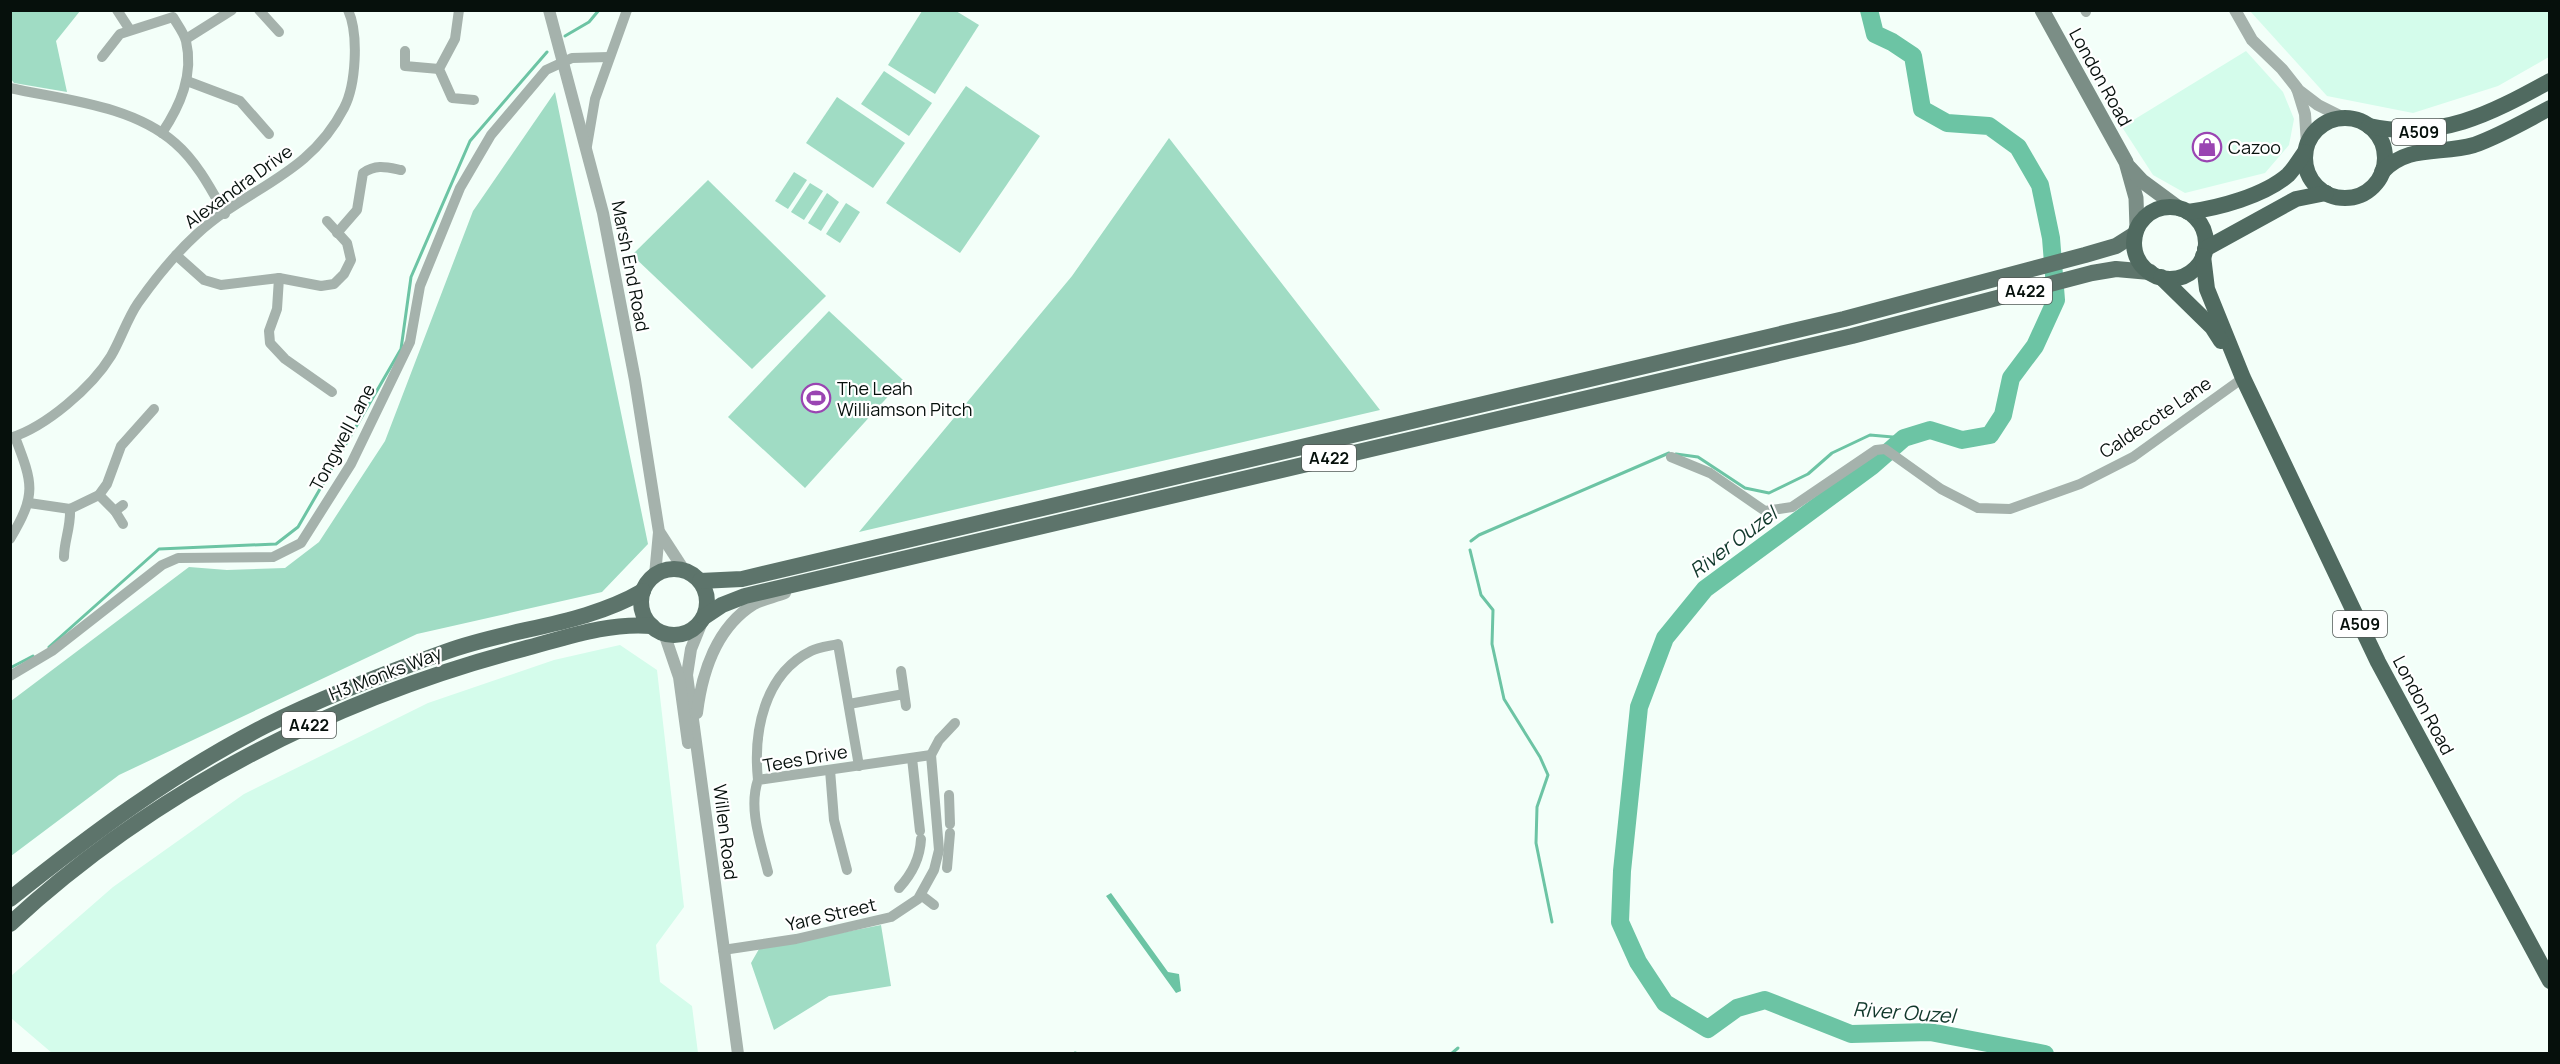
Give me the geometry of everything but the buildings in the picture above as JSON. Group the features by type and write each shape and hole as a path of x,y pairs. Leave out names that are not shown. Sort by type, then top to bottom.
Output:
{"highway":[{"name":"A509","path":"2369,126 2399,132 2434,129 2493,110 2550,81"},
{"name":"A509","path":"2382,172 2397,159 2412,152 2450,150 2476,144 2550,108"},
{"path":"2344,118 2357,120 2369,126 2383,145 2385,160 2382,172 2375,185 2361,195 2349,198 2326,193 2296,199 2204,252 2188,273 2177,277 2155,275 2136,255 2136,231 2154,211 2165,207 2184,210 2217,207 2279,181 2292,171 2318,128 2344,118"},
{"path":"2306,148 2307,173 2326,193"},
{"path":"2184,210 2202,229 2204,252"},
{"name":"London Road","path":"2204,252 2206,289 2243,378 2378,662 2550,981"},
{"name":"London Road","path":"2155,275 2212,327 2243,378"}],"main road":[{"name":"London Road","path":"2042,10 2126,162 2142,181 2184,210"},
{"name":"London Road","path":"2126,162 2136,198 2136,231"},
{"name":"A422","path":"700,580 742,579 1953,292 2116,246 2136,231"},
{"name":"A422","path":"704,617 722,605 745,596 1958,309 2092,273 2116,269 2155,275"},
{"path":"664,570 684,570 700,580 707,598 704,617 690,631 681,634 658,629 642,610 643,591 656,575 664,570"},
{"name":"H3 Monks Way","path":"10,899 108,823 184,772 264,727 348,687 454,648 610,608 643,591"},
{"name":"H3 Monks Way","path":"10,924 119,836 191,788 272,742 344,709 459,666 614,625 658,629"}],"street":[{"path":"117,10 130,30"},
{"path":"186,39 232,10"},
{"path":"259,10 279,32"},
{"name":"Alexandra Drive","path":"13,437 53,415 86,387 111,356 137,304 176,255 199,232 290,172 323,141 346,106 355,61 352,19 348,10"},
{"path":"439,69 455,39 459,10"},
{"name":"Marsh End Road","path":"549,10 587,146 633,369 659,532 656,575"},
{"path":"587,146 595,99 627,10"},
{"path":"2235,10 2252,40 2285,72 2296,88 2305,114 2306,148"},
{"path":"102,57 120,34 173,14 186,39 187,81 174,116 162,134"},
{"path":"405,51 405,66 439,69"},
{"path":"563,60 609,57"},
{"name":"Tongwell Lane","path":"10,676 52,651 162,565 178,558 273,557 301,543 351,464 410,342 420,286 460,188 490,135 546,70 563,60"},
{"path":"439,69 452,98 474,100"},
{"path":"187,81 240,101 269,134"},
{"path":"10,88 121,114 162,134 190,159 225,214"},
{"path":"2296,88 2318,105 2344,118"},
{"path":"337,232 357,210 360,180 370,162 401,170"},
{"path":"176,255 212,284 227,285 279,279 321,286 334,284 344,274 351,260 347,243 327,221"},
{"path":"279,279 277,309 269,331 270,343 276,351 314,373 332,392"},
{"name":"Caldecote Lane","path":"1671,457 1710,473 1765,511 1792,507 1876,450 1885,449 1941,489 1978,508 2010,509 2080,483 2133,457 2243,378"},
{"path":"29,503 70,509 99,495 107,484 121,446 154,409"},
{"path":"10,539 29,503 30,476 13,437"},
{"path":"99,495 119,508 123,524"},
{"path":"64,558 64,547 71,528 70,509"},
{"name":"Marsh End Road","path":"659,532 684,570"},
{"path":"694,729 704,672 714,650 736,618 755,604 831,576"},
{"name":"Willen Road","path":"704,617 691,649 687,675 738,1053"},
{"name":"Willen Road","path":"658,629 679,677 732,1053"},
{"path":"758,780 755,751 771,691 780,676 794,661 814,649 838,644 859,766"},
{"path":"901,671 906,706"},
{"path":"849,705 904,694"},
{"path":"931,755 939,740 955,723"},
{"name":"Tees Drive","path":"768,872 754,807 754,792 758,780 931,755"},
{"name":"Yare Street","path":"931,755 936,812 947,868"},
{"name":"Yare Street","path":"899,888 913,870 921,851 912,758"},
{"path":"830,770 834,820 847,870"},
{"name":"Yare Street","path":"723,950 796,939 891,917 904,910 921,894 944,849 950,828 949,795"},
{"path":"936,812 949,810"},
{"path":"913,870 929,880"},
{"path":"921,894 934,905"}],"shaded area":[{"path":"10,11 80,11 56,41 67,92 14,83 11,79"},
{"path":"922,11 956,11 979,25 935,94 888,65"},
{"path":"2250,11 2549,11 2549,57 2498,86 2413,113 2327,96"},
{"path":"2246,51 2283,92 2294,119 2289,145 2265,173 2185,193 2153,175 2122,127"},
{"path":"884,71 932,103 909,136 861,104"},
{"path":"966,86 1040,136 960,253 886,203"},
{"path":"555,92 648,544 602,592 417,634 119,775 11,856 11,701 189,567 227,570 285,568 319,542 385,441 473,211"},
{"path":"837,97 905,143 873,188 806,143"},
{"path":"1169,138 1380,410 859,532 1072,276"},
{"path":"794,172 807,180 788,209 775,201"},
{"path":"708,180 826,296 752,369 632,255"},
{"path":"810,183 823,191 804,220 791,212"},
{"path":"827,193 839,202 821,231 808,223"},
{"path":"846,203 860,212 840,243 826,234"},
{"name":"The Leah Williamson Pitch","path":"829,311 903,380 805,488 728,417"},
{"path":"620,645 657,670 684,907 656,945 660,982 692,1006 698,1053 52,1053 11,1018 11,976 113,887 244,794 428,703 554,660"},
{"path":"1111,893 1168,972 1179,974 1181,991 1176,993 1106,896"},
{"path":"881,925 891,986 829,996 774,1030 751,963 759,949"}],"waterway":[{"path":"565,36 589,22 599,10"},
{"name":"River Ouzel","path":"1869,10 1875,34 1913,56 1922,109 1947,123 1989,126 2018,147 2040,185 2051,238 2056,300 2035,346 2011,378 2003,415 1990,435 1962,440 1930,430 1904,438 1872,466 1705,589 1665,638 1639,707 1622,871 1620,922 1638,962 1665,1003 1708,1029 1737,1008 1765,1000 1851,1034 1930,1032 2045,1054"},
{"path":"49,647 159,549 276,544 298,527 401,349 411,277 470,141 547,52"},
{"path":"1676,454 1698,457 1745,488 1769,493 1808,474 1832,453 1870,435 1904,438"},
{"path":"1471,541 1479,535 1669,453"},
{"path":"1470,550 1481,595 1493,610 1492,644 1504,699 1540,757 1548,775 1537,807 1536,843 1552,922"},
{"path":"10,668 33,656"},
{"path":"1999,1054 2001,1045"},
{"path":"1451,1054 1458,1048"}],"place":[{"name":"Cazoo","path":"2207,147"},
{"name":"The Leah Williamson Pitch","path":"816,398"}]}
